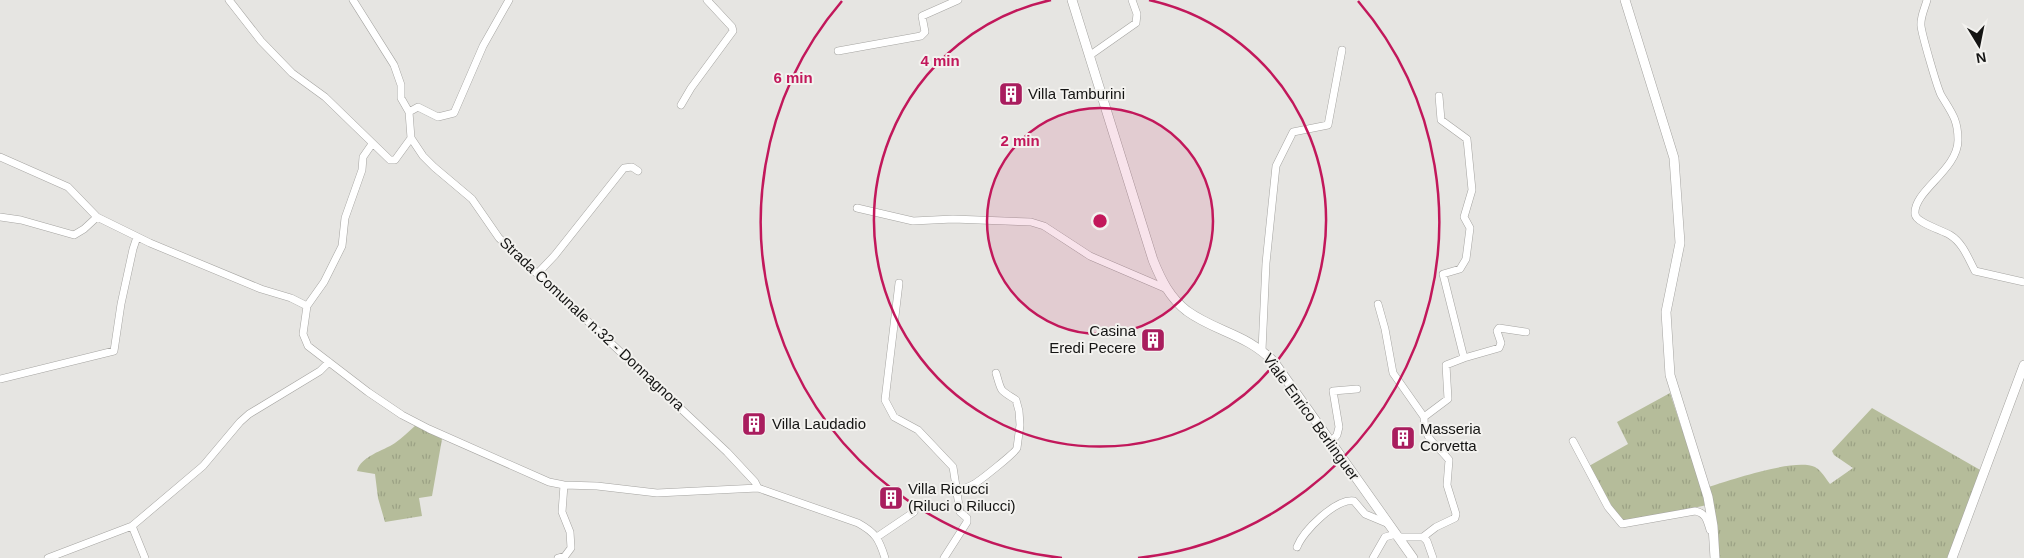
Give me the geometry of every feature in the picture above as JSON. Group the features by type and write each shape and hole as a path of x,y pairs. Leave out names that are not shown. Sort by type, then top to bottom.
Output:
{"main road":[{"name":"Viale Enrico Berlinguer","path":"1072,0 1152,260 1167,289 1188,311 1262,350 1280,370 1413,558"},
{"path":"1625,0 1674,158 1680,243 1666,312 1670,375 1708,497 1715,558"},
{"path":"1952,558 2024,365"}],"street":[{"path":"229,0 261,41 292,73 325,97 390,160 395,160 411,138 409,112 401,98 401,85 394,65 353,0"},
{"path":"409,112 418,107 438,117 454,113 482,46 509,0"},
{"path":"681,106 691,88 733,31 732,27 707,0"},
{"path":"838,51 921,36 925,32 922,16 958,0"},
{"path":"1089,56 1136,23 1137,14 1132,0"},
{"path":"1927,0 1921,26 1940,94 1953,113 1958,140 1954,159 1929,186 1917,205 1916,218 1950,235 1960,243 1975,271 2024,282"},
{"path":"1262,350 1266,263 1276,166 1293,132 1328,125 1342,50"},
{"path":"1438,96 1441,120 1465,136 1469,144 1472,190 1464,217 1470,228 1466,259 1460,269 1444,274 1443,278 1464,358"},
{"name":"Strada Comunale n.32 - Donnagnora","path":"411,138 423,156 472,199 499,238 727,452 755,482 758,488"},
{"path":"372,144 363,157 362,170 345,218 342,246 324,282 306,306 303,334 308,346 402,415 549,482 657,494 758,488 858,523 871,530 877,536 885,558"},
{"path":"0,157 68,187 97,217 137,237 261,289 291,298 306,306"},
{"path":"538,273 555,255 624,168 632,167 638,171"},
{"path":"857,208 913,221 953,219 1032,222 1044,226 1090,256 1167,289"},
{"path":"0,217 13,218 74,235 97,217"},
{"path":"0,379 114,351 120,304 137,237"},
{"path":"899,283 885,400 894,417 918,430 953,467 960,512 967,518 967,522 944,558"},
{"path":"1373,558 1385,537 1423,537 1436,527 1451,521 1455,518 1456,514 1447,485 1449,460 1431,442 1425,431 1424,417 1393,373 1385,329 1378,304"},
{"path":"1424,417 1448,400 1446,365 1499,348 1501,343 1497,331 1499,328 1526,332"},
{"path":"48,558 132,526 203,466 240,422 320,371 329,362"},
{"path":"957,493 974,484 999,463 1016,453 1018,448 1019,410 1016,400 1004,394 1000,389 996,373"},
{"path":"1331,442 1337,435 1339,427 1333,391 1357,389"},
{"path":"1573,441 1608,506 1622,524 1695,511 1702,512 1713,534"},
{"path":"558,558 565,556 571,548 570,532 562,517 564,485"},
{"path":"1297,547 1300,539 1322,516 1336,505 1348,500 1354,500 1365,514 1389,524"},
{"path":"877,536 914,512"},
{"path":"132,526 145,558"},
{"path":"1423,537 1433,558"}],"green space":[{"path":"1670,393 1707,505 1623,523 1589,466 1628,444 1617,422"},
{"path":"1872,408 1982,471 1950,558 1719,558 1716,516 1708,487 1746,475 1793,465 1817,468 1830,484 1853,468 1834,455 1832,451"},
{"path":"416,425 442,439 432,496 419,498 422,516 385,522 378,498 375,474 357,471 363,461 395,443"}],"place":[{"name":"Villa Tamburini","path":"1011,94"},
{"name":"Casina Eredi Pecere","path":"1153,340"},
{"name":"Villa Laudadio","path":"754,424"},
{"name":"Masseria Corvetta","path":"1403,438"},
{"name":"Villa Ricucci (Riluci o Rilucci)","path":"891,498"}]}
